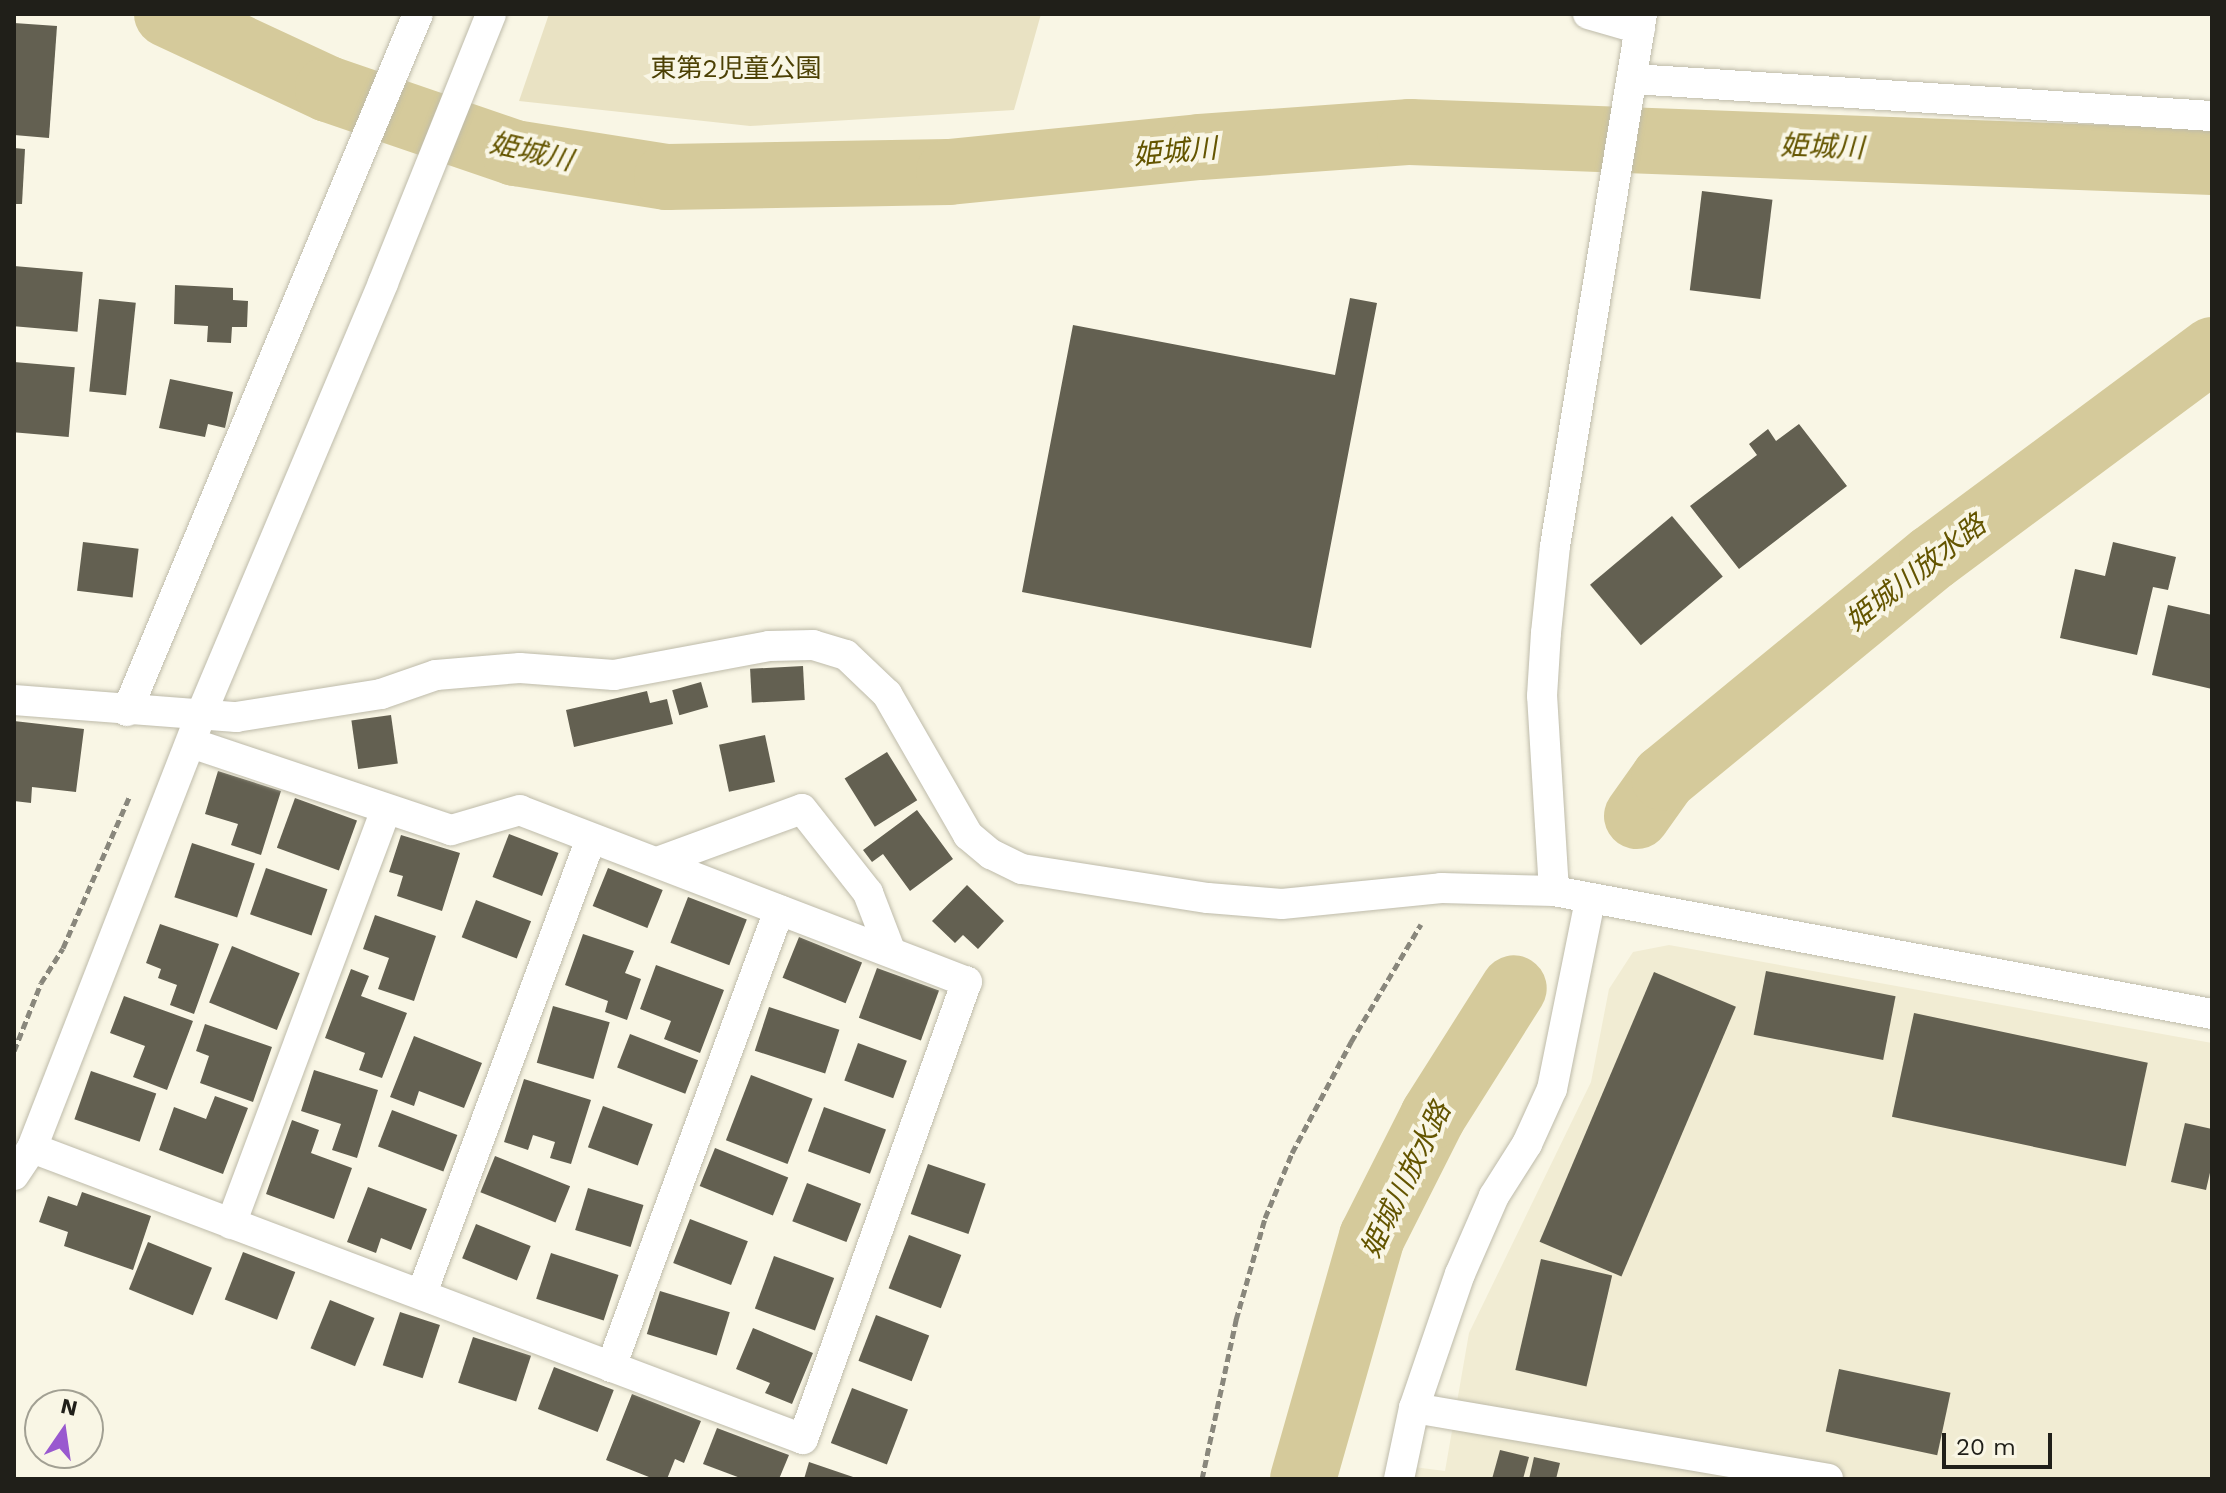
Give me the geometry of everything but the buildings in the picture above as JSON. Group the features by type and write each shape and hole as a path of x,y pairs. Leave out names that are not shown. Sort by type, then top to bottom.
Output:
{"street":[{"path":"127,711 418,14"},
{"path":"14,1175 32,1148 202,712 491,14"},
{"path":"1554,891 1542,696 1546,633 1555,546 1616,191 1641,22 1588,14"},
{"path":"1633,79 2212,116"},
{"path":"14,700 236,717 381,694 436,675 520,668 614,675 769,646 813,645 846,655 887,694 968,835 991,854 1022,869 1208,898 1282,904 1441,888 1554,891 1590,901 2212,1014"},
{"path":"32,1148 803,1439 967,982 520,810 451,830 191,743"},
{"path":"657,862 802,809 868,893 890,950"},
{"path":"231,1224 386,810"},
{"path":"422,1293 591,838"},
{"path":"1399,1479 1414,1408 1460,1274 1494,1196 1527,1144 1552,1089 1590,901"},
{"path":"611,1367 779,910"},
{"path":"1414,1408 1828,1479"}],"path":[{"path":"14,1051 41,983 63,948 132,791"},
{"path":"1202,1479 1236,1320 1265,1218 1292,1153 1351,1042 1441,888"}],"shaded area":[{"path":"1669,945 2212,1043 2212,1479 1412,1479 1414,1467 1445,1471 1469,1333 1591,1082 1609,989 1633,952"}],"green space":[{"name":"東第2児童公園","path":"549,14 1041,14 1014,110 750,126 519,101"}],"waterway":[{"name":"姫城川","path":"167,14 328,89 515,153 667,177 949,172 1200,147 1410,132 2212,162"},
{"name":"姫城川放水路","path":"1637,816 1664,778 1932,558 2212,350"},
{"name":"姫城川放水路","path":"1303,1479 1372,1237 1433,1116 1514,988"}]}
